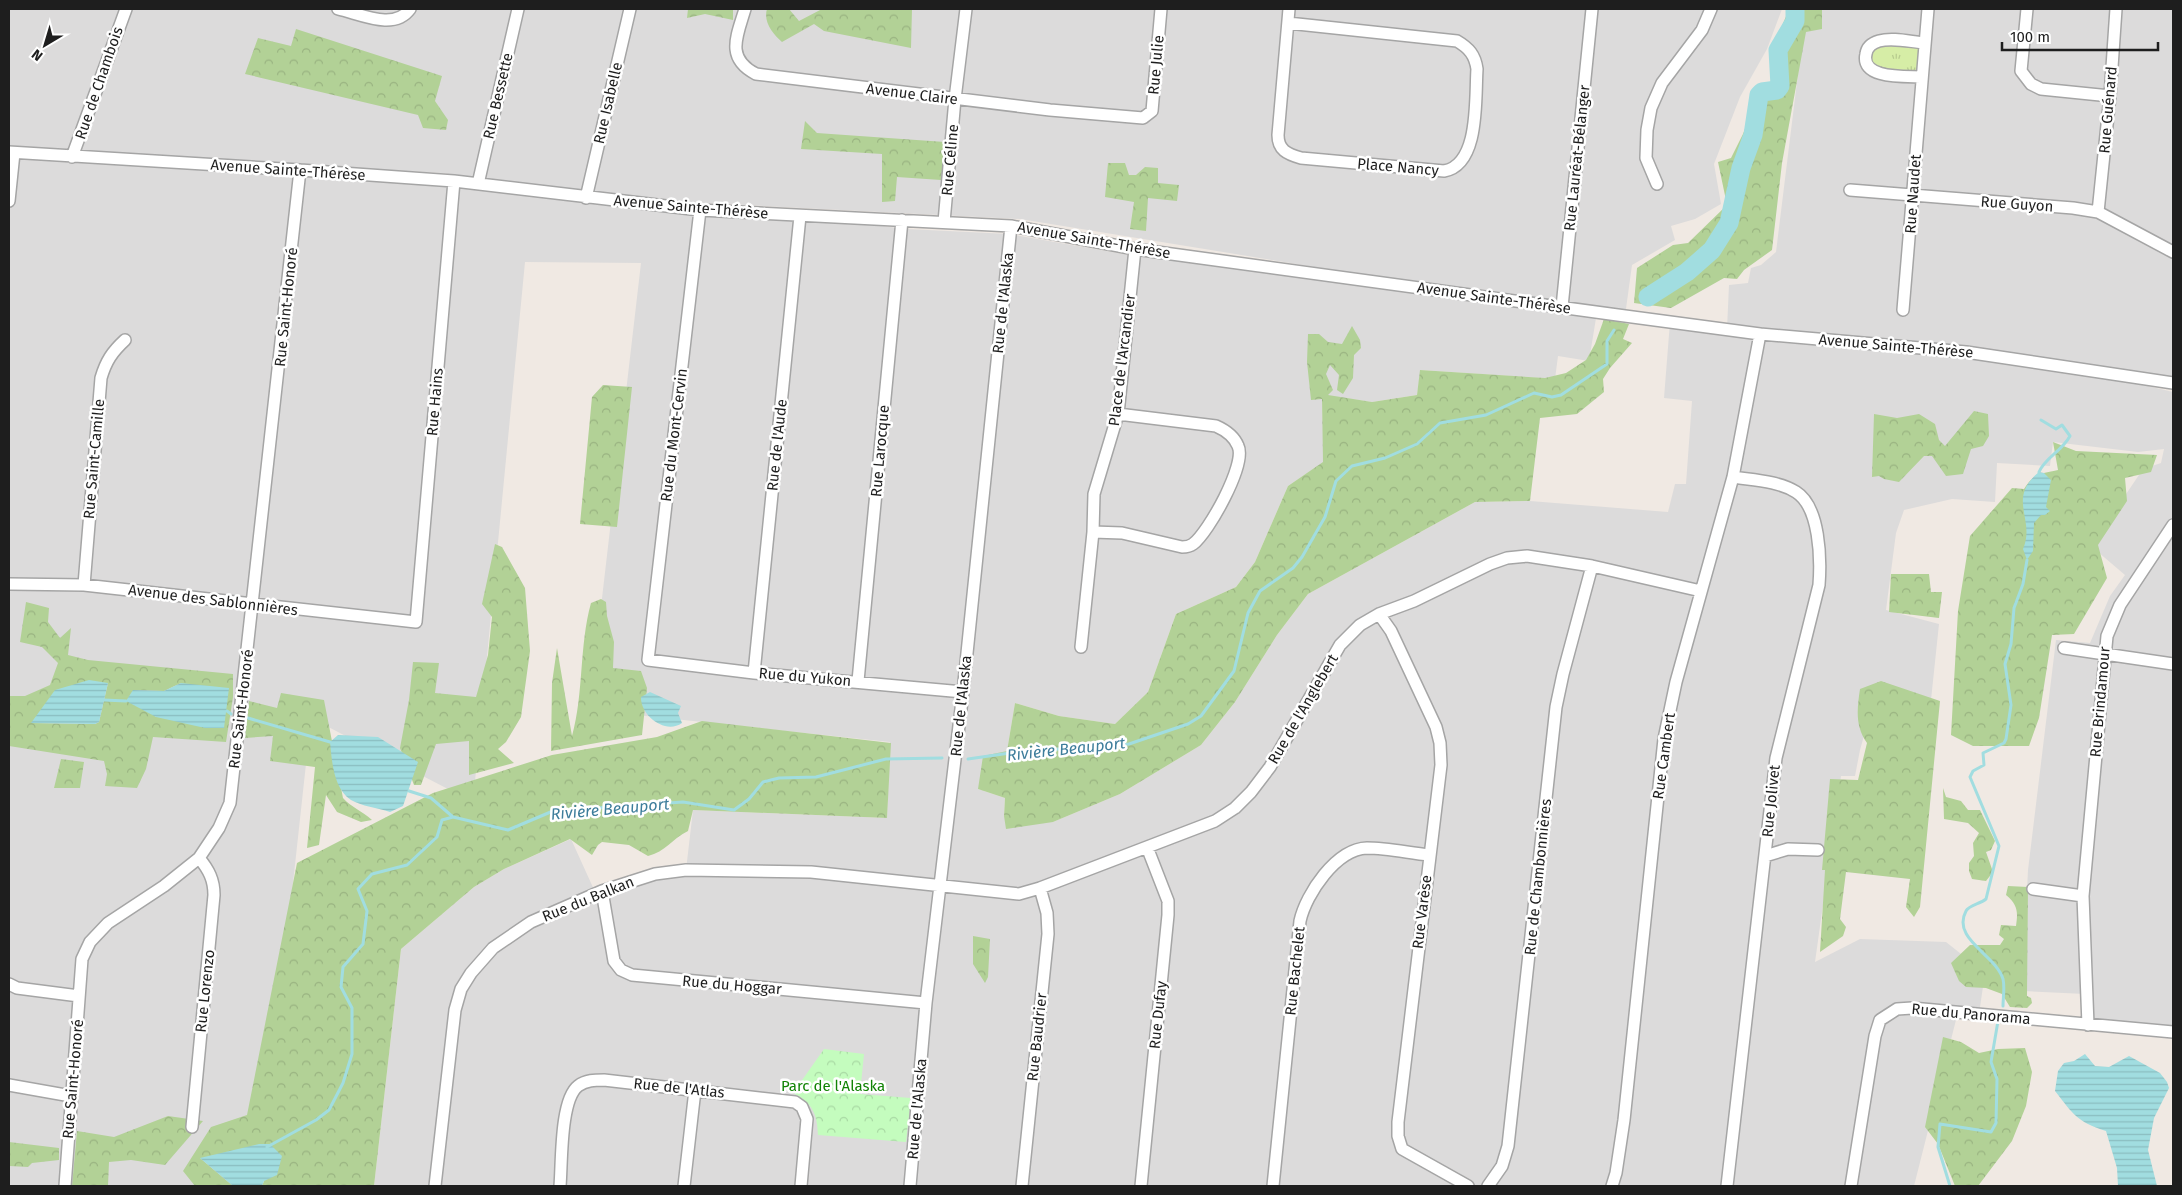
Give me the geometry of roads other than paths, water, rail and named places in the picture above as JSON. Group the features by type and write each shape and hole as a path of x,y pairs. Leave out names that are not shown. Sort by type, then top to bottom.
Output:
{"street":[{"name":"Rue de Chambois","path":"72,157 126,9"},
{"path":"338,9 383,20 396,21 404,17 410,9"},
{"name":"Rue Bessette","path":"478,184 518,9"},
{"name":"Rue Isabelle","path":"586,198 630,9"},
{"name":"Avenue Claire","path":"745,9 737,34 736,49 738,59 743,68 756,74 1050,110 1143,118"},
{"name":"Rue Céline","path":"944,222 955,99 966,9"},
{"name":"Rue Julie","path":"1143,118 1152,111 1161,9"},
{"name":"Place Nancy","path":"1288,23 1457,42 1465,46 1476,60 1477,69 1471,144 1459,164 1453,169 1444,171 1301,158 1282,150 1278,143 1278,135 1289,9"},
{"name":"Rue Lauréat-Bélanger","path":"1562,307 1592,9"},
{"path":"1657,184 1646,158 1647,130 1651,108 1662,83 1702,30 1711,9"},
{"name":"Rue Naudet","path":"1903,310 1914,196 1928,9"},
{"path":"2027,9 2022,71 2031,84 2041,89 2110,96"},
{"name":"Rue Guénard","path":"2098,212 2110,96 2116,9"},
{"path":"1922,77 1886,75 1874,72 1867,65 1865,55 1870,46 1878,41 1925,43"},
{"name":"Avenue Sainte-Thérèse","path":"12,152 454,181 700,210 1011,226 1135,249 1760,334 1966,352 2173,383"},
{"path":"9,201 12,152"},
{"name":"Rue Saint-Honoré","path":"65,1186 82,959 90,942 108,923 164,886 199,858 219,828 230,803 300,170"},
{"name":"Rue Hains","path":"416,622 454,181"},
{"name":"Rue Guyon","path":"1850,190 2073,208 2098,212 2173,252"},
{"name":"Rue du Mont-Cervin","path":"648,660 700,210"},
{"name":"Rue de l'Aude","path":"754,673 800,216"},
{"name":"Rue Larocque","path":"858,681 902,220"},
{"name":"Rue de l'Alaska","path":"910,1186 926,1003 941,884 1011,226"},
{"name":"Place de l'Arcandier","path":"1081,647 1093,532 1094,494 1118,414 1135,249"},
{"name":"Rue Cambert","path":"1612,1186 1616,1173 1624,1120 1664,739 1676,682 1733,477 1760,334"},
{"name":"Rue Saint-Camille","path":"84,585 101,378 112,352 125,340"},
{"path":"1093,532 1122,533 1182,547 1191,546 1197,541 1217,511 1234,478 1240,460 1239,447 1233,438 1225,430 1216,426 1118,414"},
{"name":"Rue Jolivet","path":"1727,1186 1776,758 1819,584 1820,567 1814,521 1809,503 1796,491 1773,484 1733,477"},
{"name":"Rue Brindamour","path":"2088,1025 2083,896 2107,636 2120,604 2173,526"},
{"name":"Rue de l'Anglebert","path":"941,884 1019,894 1040,888 1215,821 1240,803 1270,767 1340,645 1360,625 1379,614 1414,601 1490,564 1507,558 1527,556 1592,566 1701,591"},
{"name":"Rue de Chambonnières","path":"1488,1186 1502,1166 1508,1146 1556,707 1592,566"},
{"name":"Avenue des Sablonnières","path":"9,584 84,585 253,606 416,622"},
{"name":"Rue Varèse","path":"1379,614 1391,632 1436,727 1440,743 1441,765 1428,856 1398,1136 1402,1149 1468,1186"},
{"path":"2064,648 2173,664"},
{"name":"Rue du Yukon","path":"648,660 754,673 962,692"},
{"name":"Rue Dufay","path":"1141,1186 1168,915 1168,901 1147,847"},
{"name":"Rue Bachelet","path":"1273,1186 1303,907 1310,894 1333,866 1352,851 1366,848 1428,856"},
{"path":"1765,856 1788,848 1818,850"},
{"name":"Rue Lorenzo","path":"192,1127 214,895 214,883 208,870 199,858"},
{"name":"Rue du Balkan","path":"435,1186 455,1010 461,989 471,973 493,948 531,922 602,891 654,874 686,870 811,872 941,884"},
{"name":"Rue Baudrier","path":"1022,1186 1048,934 1047,913 1040,888"},
{"path":"2032,889 2083,896"},
{"name":"Rue du Hoggar","path":"602,891 614,961 621,970 632,975 926,1003"},
{"path":"9,984 17,988 80,996"},
{"name":"Rue du Panorama","path":"1851,1186 1875,1036 1880,1020 1897,1009 1912,1008 2173,1032"},
{"name":"Rue de l'Atlas","path":"560,1186 566,1108 570,1095 578,1086 588,1080 604,1080 795,1102 802,1107 807,1119 801,1186"},
{"path":"9,1084 72,1096"},
{"path":"684,1186 695,1090"}],"water":[{"path":"2039,472 2044,473 2051,480 2046,507 2050,511 2045,515 2041,515 2034,523 2033,551 2027,560 2023,549 2026,538 2024,491 2029,482"},
{"path":"89,680 108,683 99,722 95,724 31,723 55,690"},
{"path":"181,683 229,688 224,728 205,728 156,717 126,701 133,690 164,691"},
{"path":"650,692 681,706 678,713 682,723 668,727 661,725 649,716 642,704 641,697"},
{"path":"338,735 378,737 418,762 403,806 390,812 360,804 345,795 340,789 334,774 330,742"},
{"path":"2085,1054 2095,1066 2109,1067 2129,1056 2160,1073 2167,1082 2169,1088 2154,1118 2148,1150 2157,1186 2118,1186 2117,1168 2106,1131 2088,1124 2076,1116 2055,1091 2058,1071 2064,1063 2074,1061"},
{"path":"259,1144 270,1144 282,1156 277,1175 264,1181 262,1186 233,1186 200,1158"}],"waterway":[{"name":"Rivière Beauport","path":"1648,297 1687,272 1712,250 1729,223 1741,168 1753,135 1759,95 1762,92 1777,90 1780,86 1778,50 1795,21 1795,9"},
{"name":"Rivière Beauport","path":"968,759 1017,752 1129,744 1188,724 1201,716 1234,671 1248,613 1260,591 1293,568 1302,557 1325,517 1336,481 1352,466 1385,458 1417,444 1440,423 1486,415 1534,393 1552,397 1561,395 1607,364 1607,341 1614,330"},
{"path":"2039,472 2070,436 2062,425 2056,429 2041,420"},
{"path":"2003,1006 2003,979 1999,970 1976,946 1964,930 1963,921 1967,909 1986,899 1999,846 1970,777 1973,771 1984,765 1983,753 2004,743 2006,739 2011,705 2005,664 2011,644 2014,608 2023,584 2027,560"},
{"path":"104,700 126,701"},
{"path":"227,711 231,714"},
{"path":"248,718 330,742"},
{"name":"Rivière Beauport","path":"267,1147 316,1120 329,1110 343,1083 352,1054 352,1008 341,987 343,967 363,944 367,911 358,889 372,874 407,865 437,837 442,820 453,817 508,830 553,811 683,802 734,810 749,799 763,782 779,778 816,777 886,759 942,758"},
{"path":"409,791 431,798 453,817"},
{"path":"1950,1186 1938,1147 1940,1124 1991,1132 1996,1123 1997,1079 1991,1062 1998,1021"}],"park label":[{"name":"Parc de l'Alaska","path":"833,1086"}]}
